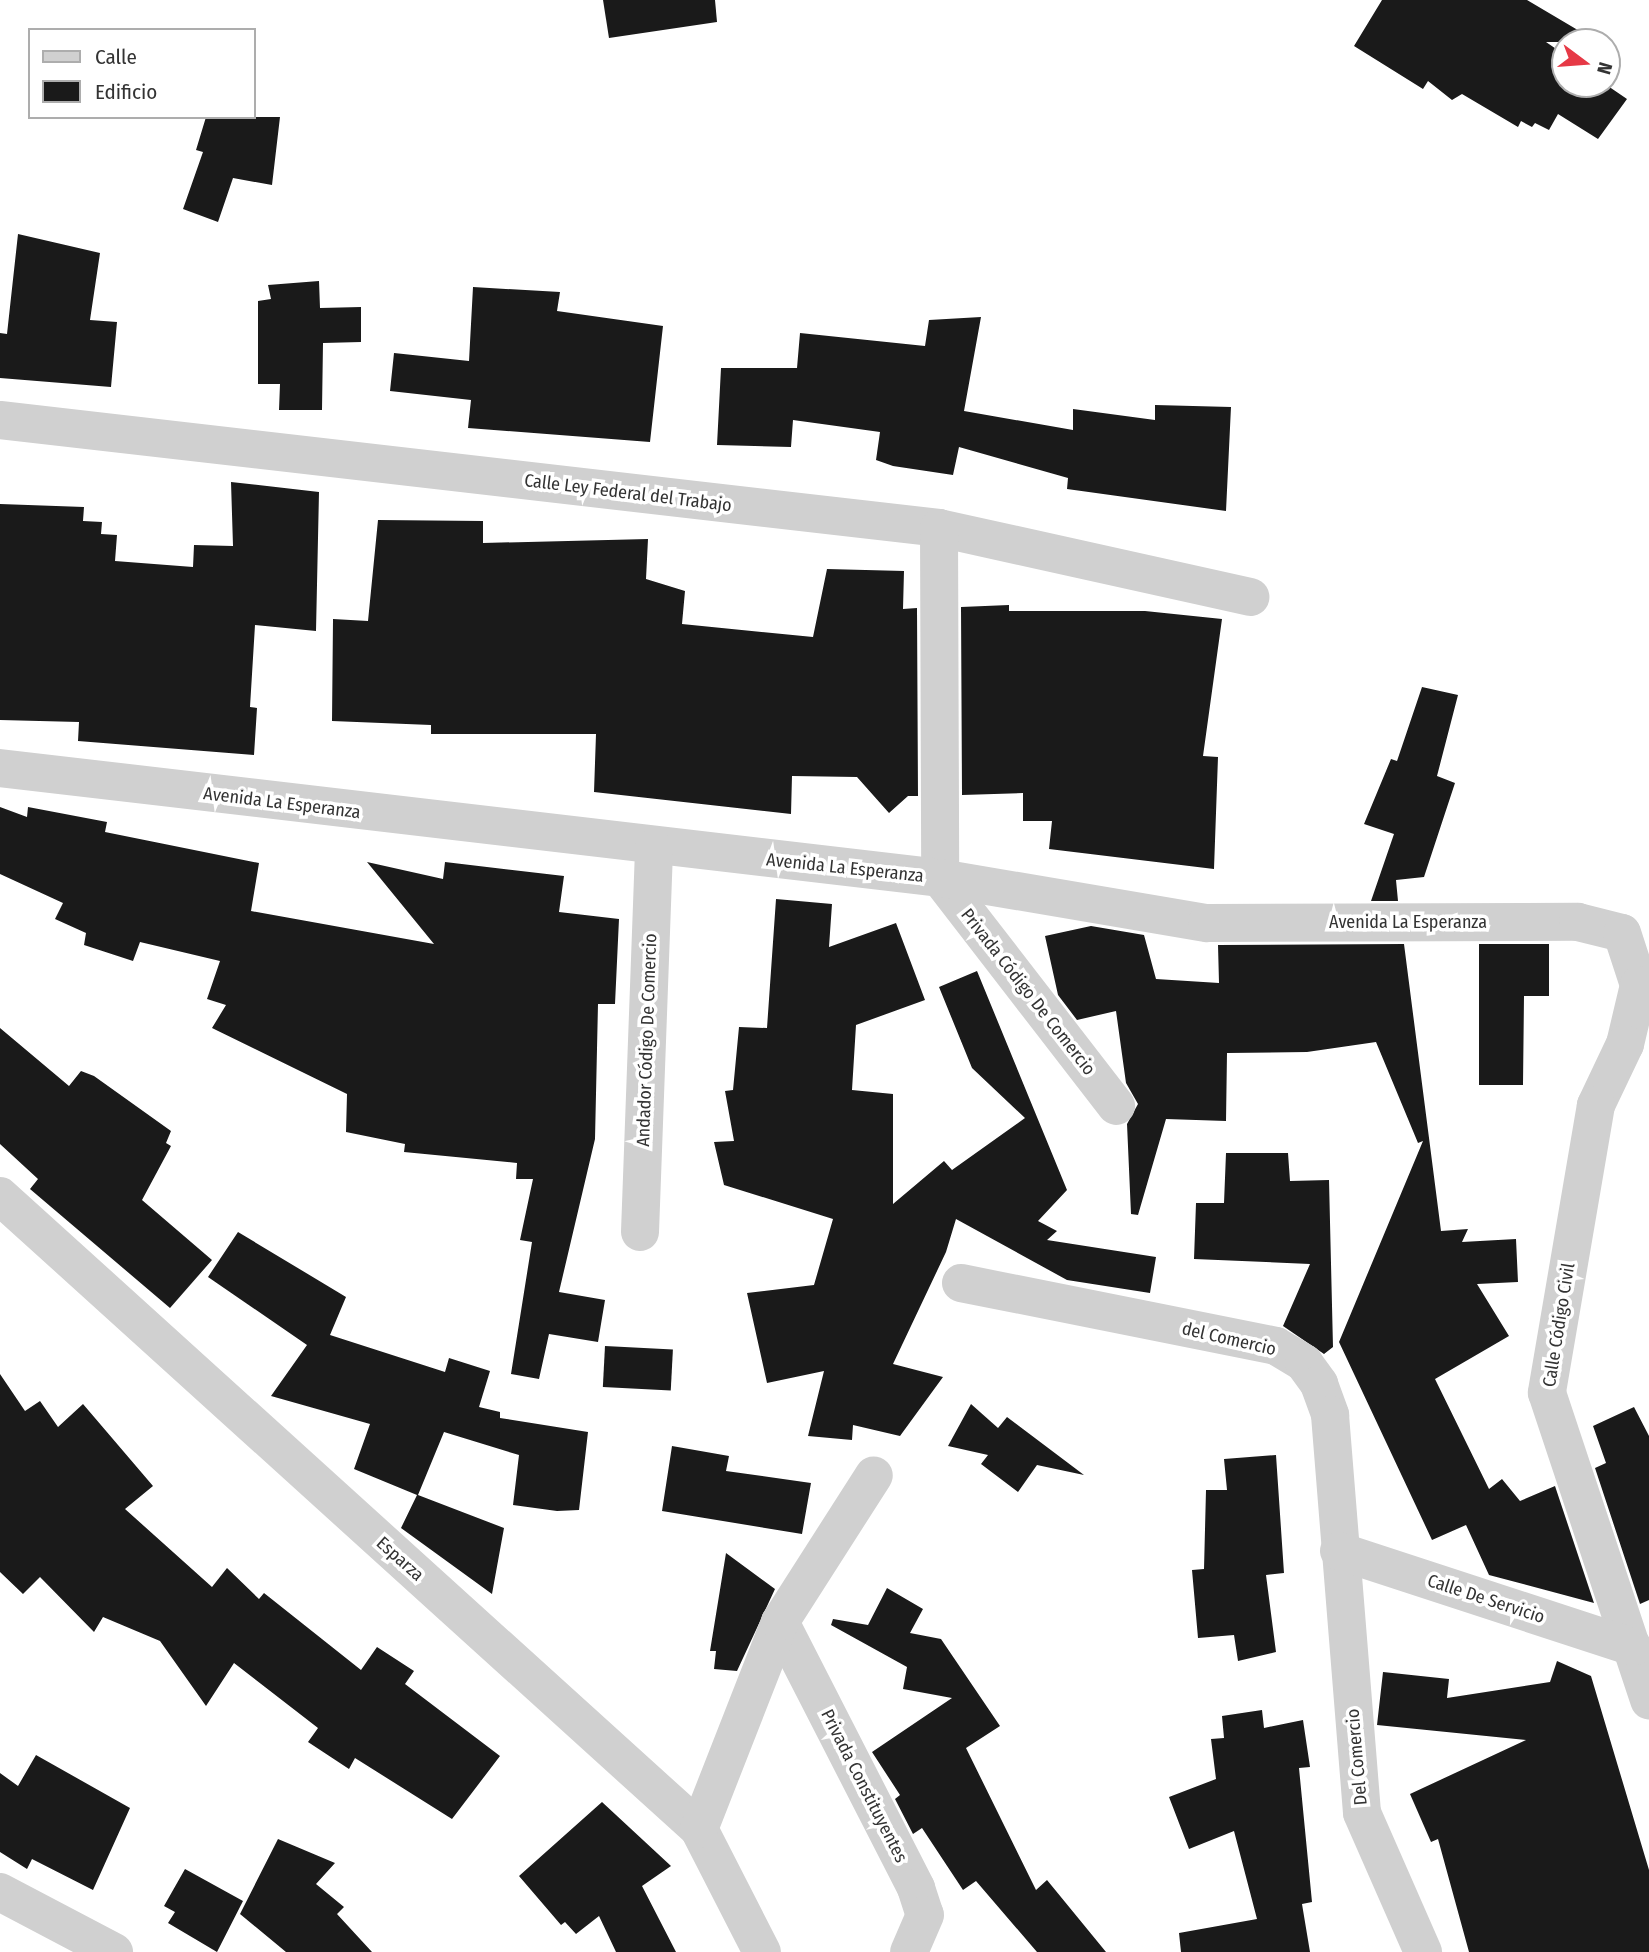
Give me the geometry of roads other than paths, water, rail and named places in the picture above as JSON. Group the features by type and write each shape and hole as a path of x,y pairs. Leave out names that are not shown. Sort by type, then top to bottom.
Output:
{"street":[{"name":"Calle Ley Federal del Trabajo","path":"0,420 939,528 1250,597"},
{"path":"939,528 940,878"},
{"name":"Avenida La Esperanza","path":"0,768 654,848 940,878 1207,923 1578,922 1636,932 1644,989"},
{"name":"Andador Código De Comercio","path":"640,1231 654,848"},
{"name":"Privada Código De Comercio","path":"940,878 1116,1106"},
{"name":"Calle Código Civil","path":"1644,989 1625,1044 1596,1105 1547,1393 1649,1700"},
{"name":"Esparza","path":"0,1196 699,1829 761,1952"},
{"name":"del Comercio","path":"961,1283 1276,1346 1304,1363 1320,1384 1330,1415 1339,1551"},
{"path":"699,1829 780,1622 874,1475"},
{"name":"Calle De Servicio","path":"1339,1551 1633,1647"},
{"name":"Del Comercio","path":"1339,1551 1362,1813 1423,1952"},
{"name":"Privada Constituyentes","path":"780,1622 916,1888 925,1915 909,1952"},
{"path":"0,1892 114,1952"}]}
